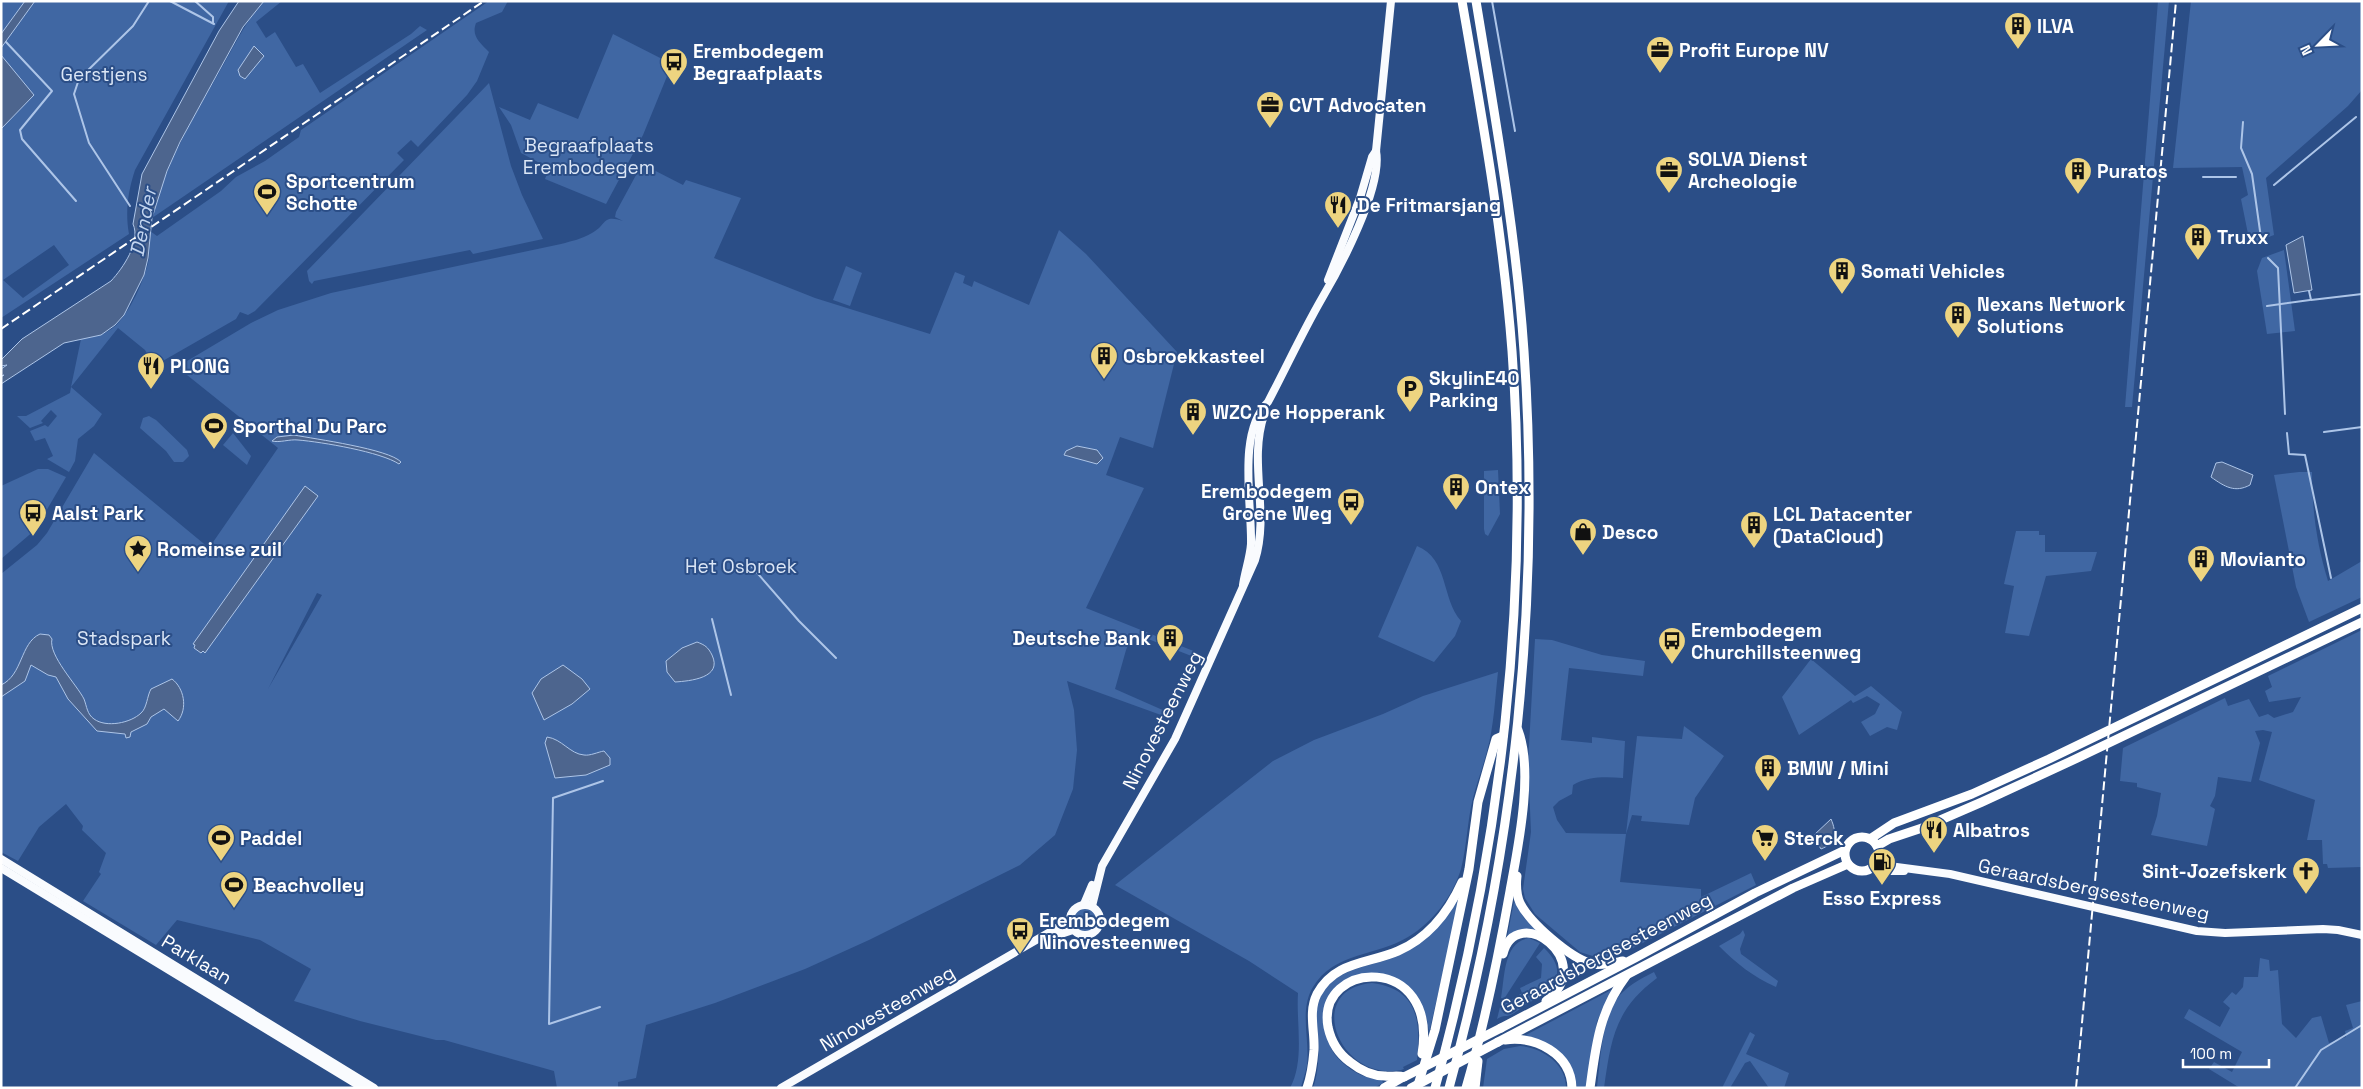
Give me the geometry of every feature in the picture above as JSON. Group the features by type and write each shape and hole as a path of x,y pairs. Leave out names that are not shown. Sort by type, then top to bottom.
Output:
{"highway":[{"path":"1436,1088 1463,979 1479,902 1498,792 1515,588 1516,471 1512,351 1496,210 1462,1"},
{"path":"1449,1088 1466,1024 1493,905 1510,795 1528,590 1529,468 1524,350 1510,214 1476,1"},
{"path":"1877,861 1877,846 1870,839 1894,823 1972,794 2043,762 2362,608"},
{"path":"1877,846 1889,839 1922,828 1967,809 2061,766 2362,622"},
{"path":"1466,1088 1480,1040 1496,970 1522,814 1524,743 1517,727"},
{"path":"1417,1088 1435,1030 1468,868 1478,802 1496,739 1503,736"},
{"name":"Geraardsbergsesteenweg","path":"1384,1088 1755,893 1845,850 1850,841 1856,838 1870,839"},
{"path":"1845,850 1848,864"},
{"name":"Geraardsbergsesteenweg","path":"1411,1088 1793,888 1848,864 1860,871 1870,869 1877,861"},
{"path":"1515,862 1518,870 1517,891 1525,912 1567,952 1583,961 1603,965 1624,960 1646,951"},
{"path":"1307,1088 1314,1051 1313,1005 1322,986 1330,977 1345,967 1398,951 1423,935 1451,903 1468,868"},
{"path":"1496,970 1506,944 1517,935 1532,932 1551,944 1561,960 1564,976 1558,989 1536,1009"},
{"path":"1590,1088 1601,1024 1613,994 1626,976"},
{"path":"1404,1077 1379,1076 1362,1070 1344,1058 1333,1043 1328,1024 1329,1006 1336,993 1353,980 1367,977 1393,981 1406,990 1416,1001 1425,1025 1421,1072"},
{"path":"1499,1042 1524,1039 1548,1048 1563,1062 1570,1076 1572,1088"},
{"path":"1475,1088 1480,1040"}],"main road":[{"name":"Ninovesteenweg","path":"1088,905 1102,866 1175,739 1243,585 1256,560 1260,538 1257,446 1268,402 1343,261 1362,217 1374,178 1391,1"},
{"name":"Parklaan","path":"1,859 374,1088"},
{"name":"Geraardsbergsesteenweg","path":"1877,861 1890,866 1950,874 2198,931 2226,933 2322,929 2362,935"},
{"name":"Parklaan","path":"1,868 363,1088"},
{"path":"1088,905 1099,914 1100,923 1094,932 1085,936 1073,930 1069,922 1075,908 1088,905"},
{"name":"Ninovesteenweg","path":"781,1088 1069,922"},
{"name":"Ninovesteenweg","path":"1036,942 1073,930"}],"green space":[{"path":"1,1 25,1 1,34"},
{"name":"Gerstjens","path":"35,1 229,1 135,170 128,202 129,234 1,318 1,129 33,95 1,55 1,48","holes":["54,245 69,265 23,298 3,280"]},
{"path":"264,1 282,1 256,22 266,38 275,32 296,67 303,64 320,93 411,34 420,26 427,30 152,218 164,179 181,141 251,17"},
{"path":"489,1 508,1 502,12 476,23 476,36 489,52 477,81 467,95 418,147 411,140 397,153 404,160 255,311 248,315 240,312 236,319 154,366 145,350 118,328 71,387 81,339 102,334 114,327 125,314 136,295 149,258 150,231 157,236 221,191 236,177 265,161 299,137 301,130"},
{"path":"2158,1 2169,1 2132,407 2125,407"},
{"path":"2191,1 2362,1 2362,90 2348,106 2266,178 2274,235 2250,244 2241,199 2248,195 2242,167 2173,168"},
{"name":"Begraafplaats Erembodegem","path":"613,34 672,64 643,135 606,204 545,179 549,168 521,153 511,125 499,107 530,120 538,103 578,119"},
{"path":"489,83 511,166 522,195 543,239 473,254 470,250 314,281 312,284 309,281 307,271"},
{"name":"Het Osbroek","path":"642,164 683,185 686,180 741,198 714,258 815,298 930,334 955,272 965,276 963,283 972,287 974,281 1029,305 1059,230 1086,254 1177,352 1153,448 1120,437 1106,475 1144,488 1086,608 1201,654 1199,659 1133,633 1115,689 1174,715 1172,719 1067,681 1074,710 1077,750 1073,789 1055,835 1020,865 869,940 805,969 715,1003 646,1025 636,1078 618,1082 618,1088 557,1088 554,1071 444,1040 436,1040 360,1021 294,1001 311,969 260,940 177,920 156,945 83,901 101,874 99,872 106,853 82,830 83,826 66,804 39,827 18,861 1,852 1,574 37,545 47,533 94,453 209,548 278,448 177,367 251,323 278,310 331,293 573,241 597,230 605,221 616,219 623,221 615,217","holes":["317,593 322,595 268,689"]},
{"path":"2284,250 2295,331 2267,334 2257,271 2262,258"},
{"path":"846,266 862,273 850,306 833,300"},
{"path":"71,387 102,414 94,426 78,439 75,461 69,472 47,459 53,456 45,438 35,441 30,431 45,425 48,427 57,416 51,410 41,421 43,423 30,428 17,416 26,416 70,393"},
{"path":"149,416 156,420 187,450 189,456 183,462 174,462 166,451 140,428 143,418"},
{"path":"233,433 251,456 247,465 223,445"},
{"path":"38,469 48,469 66,477 35,530 1,559 1,486"},
{"path":"1498,470 1500,514 1488,536 1485,534 1484,529 1484,471"},
{"path":"2312,472 2316,528 2328,581 2362,561 2362,597 2309,622 2296,587 2274,475"},
{"path":"2016,531 2039,531 2039,535 2045,535 2045,552 2097,552 2091,571 2046,576 2029,636 2005,633 2014,586 2004,584"},
{"path":"1417,546 1435,560 1440,569 1450,601 1461,621 1455,636 1434,662 1378,637"},
{"path":"2362,630 2362,867 2328,868 2327,864 2323,864 2322,840 2307,840 2315,800 2259,780 2272,732 2263,730 2255,731 2260,743 2251,782 2218,777 2215,796 2210,806 2215,809 2207,846 2151,835 2161,793 2137,787 2137,783 2120,781 2123,748 2225,698 2228,706 2249,699 2259,717 2268,714 2274,718 2293,712 2301,697 2269,702 2265,691 2272,687 2268,676"},
{"path":"1535,639 1552,640 1602,655 1645,661 1643,676 1569,668 1561,740 1592,743 1592,737 1625,741 1623,778 1597,778 1579,782 1573,785 1572,794 1559,801 1553,807 1557,820 1566,833 1626,834 1620,882 1701,889 1701,897 1751,873 1756,885 1631,949 1602,959 1580,952 1535,914 1525,898 1523,889 1531,832 1528,763"},
{"path":"1811,659 1855,696 1871,686 1902,712 1897,730 1887,727 1870,736 1861,722 1875,714 1880,704 1867,696 1853,703 1851,700 1799,735 1782,697"},
{"path":"1498,672 1493,722 1469,816 1461,869 1453,889 1433,916 1408,937 1383,948 1344,961 1332,967 1322,976 1313,987 1307,1005 1308,1055 1301,1087 1290,1088 1295,1077 1299,1054 1298,993 1249,961 1115,885 1273,761 1314,740 1383,714 1423,696"},
{"path":"1684,726 1724,756 1695,798 1689,825 1641,821 1642,816 1632,815 1626,834 1637,736 1682,739"},
{"path":"1460,898 1429,1033 1421,1004 1406,985 1387,975 1366,973 1347,979 1332,992 1324,1011 1329,1044 1336,1056 1346,1066 1363,1076 1382,1080 1383,1083 1374,1088 1313,1088 1318,1062 1317,1009 1326,989 1345,973 1394,957 1414,947 1436,928"},
{"path":"1514,901 1524,918 1538,930 1526,929 1507,938"},
{"path":"1084,908 1093,911 1096,920 1093,929 1084,932 1075,929 1072,920 1075,911"},
{"path":"1743,930 1745,935 1740,949 1741,954 1778,981 1776,987 1745,969 1719,946 1740,934"},
{"path":"1529,938 1540,943 1504,999 1501,998 1510,953 1520,941"},
{"path":"1544,948 1552,957 1556,966 1555,980 1536,999 1512,1014 1497,1019 1500,1007 1522,993 1520,988 1541,978 1542,964 1536,957"},
{"path":"2260,958 2269,960 2270,971 2278,970 2282,1024 2296,1038 2312,1018 2321,1016 2329,1043 2346,1037 2345,1031 2353,1028 2346,1005 2362,1001 2362,1088 2240,1088 2209,1069 2214,1062 2232,1072 2242,1052 2184,1018 2189,1009 2220,1027 2230,1008 2223,1002 2232,992 2236,995 2243,987 2244,977 2258,977"},
{"path":"1654,972 1657,978 1632,1001 1617,1026 1609,1054 1604,1088 1597,1088 1602,1042 1611,1008 1628,987"},
{"path":"1372,983 1387,986 1399,992 1408,1000 1417,1020 1417,1060 1398,1071 1369,1067 1354,1058 1343,1044 1336,1029 1335,1013 1340,999 1352,988"},
{"path":"1613,989 1597,1021 1586,1088 1577,1088 1571,1067 1560,1053 1524,1036"},
{"path":"1750,1032 1755,1035 1746,1054 1789,1073 1784,1088 1769,1088 1750,1061 1745,1063 1730,1088 1722,1088"},
{"path":"1520,1046 1536,1050 1551,1058 1562,1071 1566,1088 1483,1088 1487,1059 1504,1049"}],"water":[{"path":"25,1 35,1 1,48 1,34"},
{"name":"Dender","path":"239,1 264,1 243,27 180,142 167,171 152,218 148,258 144,275 124,315 115,325 101,335 64,343 1,384 1,377 4,375 1,376 1,369 7,365 1,366 1,360 22,339 111,281 121,269 130,254 135,239 133,224 142,174 219,31"},
{"path":"254,46 264,56 245,79 240,76 238,70"},
{"path":"1,55 34,95 1,129"},
{"path":"2303,236 2312,290 2294,293 2286,245"},
{"path":"294,435 367,449 394,457 401,462 399,464 379,455 321,443 295,440 272,441 277,437"},
{"path":"1077,446 1097,450 1103,458 1097,464 1064,455 1066,451"},
{"path":"2222,462 2253,475 2250,485 2240,489 2230,488 2211,477 2216,463"},
{"path":"305,486 318,496 205,653 203,651 201,653 194,648 195,645 193,644"},
{"path":"40,634 49,635 52,639 54,653 84,699 89,713 94,719 99,722 112,724 125,722 137,716 143,711 151,689 172,679 182,693 184,704 178,721 164,709 151,717 147,724 131,732 130,737 126,738 125,734 97,731 68,699 56,677 48,675 31,665 25,681 1,697 1,685 14,674 29,644 33,638"},
{"path":"697,642 711,652 714,663 713,669 703,677 675,682 667,672 666,661 682,648"},
{"path":"563,665 582,679 590,689 572,704 544,720 532,693 541,679"},
{"path":"547,737 579,754 589,755 604,751 610,758 610,765 586,775 555,778 545,743"},
{"path":"1831,819 1834,837 1830,844 1821,849 1813,836"}],"waterway":[{"name":"Dender","path":"130,206 89,143 74,94 79,79 133,26 149,1"},
{"path":"170,1 214,24"},
{"path":"195,1 213,17 213,23"},
{"path":"1492,1 1515,131"},
{"path":"6,42 52,91 20,130 22,139 76,201"},
{"path":"2274,185 2356,117"},
{"path":"2243,122 2241,148 2252,174 2261,238"},
{"path":"2203,177 2236,177"},
{"path":"2268,258 2278,268 2285,414"},
{"path":"2309,291 2311,300 2362,294"},
{"path":"2267,306 2310,300"},
{"path":"2324,432 2362,427"},
{"path":"2287,433 2289,454 2305,455 2331,578"},
{"path":"746,560 799,621 836,658"},
{"path":"712,619 731,695"},
{"path":"600,1007 549,1024 553,798 603,781"},
{"path":"2295,1088 2321,1050 2362,1025"}],"railway":[{"path":"1,329 484,1"},
{"path":"2076,1088 2176,1"}],"place":[{"name":"ILVA","path":"2018,50"},
{"name":"Profit Europe NV","path":"1660,74"},
{"name":"Erembodegem Begraafplaats","path":"674,86"},
{"name":"CVT Advocaten","path":"1270,129"},
{"name":"SOLVA Dienst Archeologie","path":"1669,194"},
{"name":"Puratos","path":"2078,195"},
{"name":"Sportcentrum Schotte","path":"267,216"},
{"name":"De Fritmarsjang","path":"1338,229"},
{"name":"Truxx","path":"2198,261"},
{"name":"Somati Vehicles","path":"1842,295"},
{"name":"Nexans Network Solutions","path":"1958,339"},
{"name":"Osbroekkasteel","path":"1104,380"},
{"name":"PLONG","path":"151,390"},
{"name":"SkylinE40 Parking","path":"1410,413"},
{"name":"WZC De Hopperank","path":"1193,436"},
{"name":"Sporthal Du Parc","path":"214,450"},
{"name":"Ontex","path":"1456,511"},
{"name":"Erembodegem Groene Weg","path":"1351,526"},
{"name":"Aalst Park","path":"33,537"},
{"name":"LCL Datacenter (DataCloud)","path":"1754,549"},
{"name":"Desco","path":"1583,556"},
{"name":"Romeinse zuil","path":"138,573"},
{"name":"Movianto","path":"2201,583"},
{"name":"Deutsche Bank","path":"1170,662"},
{"name":"Erembodegem Churchillsteenweg","path":"1672,665"},
{"name":"BMW / Mini","path":"1768,792"},
{"name":"Albatros","path":"1934,854"},
{"name":"Paddel","path":"221,862"},
{"name":"Sterck","path":"1765,862"},
{"name":"Esso Express","path":"1882,886"},
{"name":"Sint-Jozefskerk","path":"2306,895"},
{"name":"Beachvolley","path":"234,909"},
{"name":"Erembodegem Ninovesteenweg","path":"1020,955"}],"park label":[{"name":"Stadspark","path":"124,638"}]}
